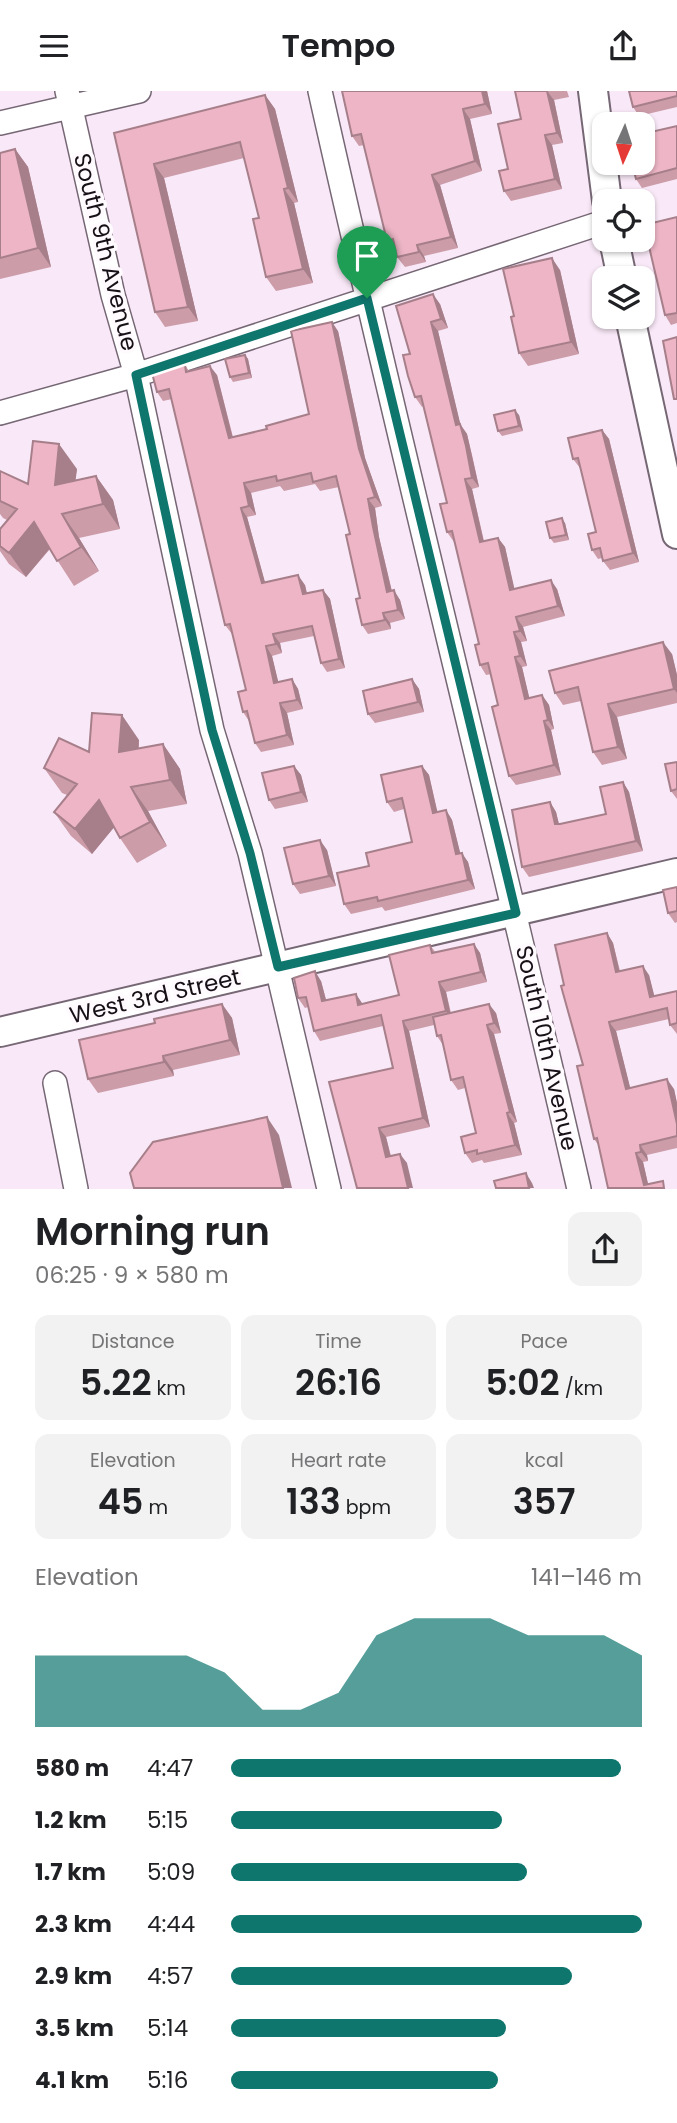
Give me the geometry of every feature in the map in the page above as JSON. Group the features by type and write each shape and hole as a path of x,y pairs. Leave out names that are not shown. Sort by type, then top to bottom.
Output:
{"street":[{"path":"0,123 69,99 139,91"},
{"name":"South 10th Avenue","path":"320,91 579,1188"},
{"path":"593,91 605,189"},
{"name":"South 9th Avenue","path":"69,99 113,295 136,375 212,730 250,853 329,1188"},
{"path":"0,413 136,375 592,226"},
{"path":"633,329 667,445 677,534"},
{"name":"West 3rd Street","path":"0,1032 516,913 677,873"},
{"path":"55,1083 76,1188"}],"building":[{"path":"342,91 482,91 485,104 463,109 475,161 432,175 451,237 417,245 419,252 397,257 393,239 387,241 361,134 352,136"},
{"path":"515,91 547,91 557,133 545,135 555,179 504,191 499,171 508,169 498,124 521,119"},
{"path":"629,91 677,91 677,96 633,107"},
{"path":"265,95 288,188 284,189 303,269 266,277 253,219 259,218 240,142 154,164 188,307 155,312 114,133"},
{"path":"677,126 677,168 655,174 655,131"},
{"path":"15,149 38,248 0,258 0,153"},
{"path":"635,175 651,175 636,179"},
{"path":"677,217 677,313 665,315 650,252 655,252 655,222"},
{"path":"552,258 571,342 519,353 503,269"},
{"path":"433,294 441,319 431,322 456,425 460,424 466,446 472,478 465,479 480,542 498,538 510,590 551,580 558,606 516,617 520,631 514,632 520,656 515,657 525,699 542,695 548,720 544,721 554,765 509,776 492,707 498,705 488,663 480,665 475,645 479,644 452,531 447,532 440,504 447,503 421,396 415,397 403,355 410,354 396,306"},
{"path":"332,322 359,449 375,497 368,499 387,592 394,590 398,610 383,613 385,620 362,625 356,599 360,598 346,535 350,534 336,476 313,482 311,473 277,481 276,476 244,483 249,506 241,508 262,583 298,575 303,594 323,590 339,659 321,663 312,626 273,634 276,644 266,646 274,683 292,679 297,700 280,703 287,735 255,743 247,711 243,712 238,692 246,690 230,624 225,625 169,389 157,392 152,373 185,365 186,372 210,366 229,438 267,429 266,426 309,414 291,331"},
{"path":"677,337 677,399 674,399 663,341"},
{"path":"245,355 249,373 230,377 225,359"},
{"path":"515,410 519,426 498,431 494,415"},
{"path":"602,430 633,553 603,561 600,548 592,550 588,534 596,532 578,458 573,459 568,438"},
{"path":"33,441 59,444 55,485 96,476 103,504 62,514 81,547 57,561 34,522 9,553 0,546 0,529 17,509 0,501 0,471 28,484"},
{"path":"562,518 566,535 550,538 546,522"},
{"path":"663,642 674,689 608,704 618,747 593,752 578,687 555,693 549,671"},
{"path":"412,679 418,702 368,714 363,691"},
{"path":"92,713 122,715 119,752 163,744 170,780 131,787 150,822 120,838 99,800 75,829 54,812 77,784 44,768 59,738 89,752"},
{"path":"677,762 677,789 671,791 665,764"},
{"path":"294,766 301,792 269,800 262,773"},
{"path":"422,766 433,813 446,810 456,854 462,853 468,880 378,901 377,897 344,904 337,873 369,866 366,853 412,842 402,798 387,802 381,775"},
{"path":"623,782 636,841 522,867 512,810 550,802 555,824 606,814 600,787"},
{"path":"320,840 329,876 293,884 284,848"},
{"path":"677,887 677,911 668,913 663,890"},
{"path":"607,933 616,972 643,966 650,997 677,991 677,1023 670,1025 667,1008 609,1022 626,1089 667,1079 677,1136 640,1145 641,1152 636,1153 644,1185 663,1181 664,1188 608,1188 577,1066 583,1065 561,986 564,985 555,945"},
{"path":"474,944 481,972 439,982 446,1011 403,1021 423,1118 379,1128 386,1157 400,1154 408,1188 357,1188 329,1082 393,1068 381,1015 314,1031 306,997 298,998 294,978 315,971 322,1001 356,994 358,1005 399,995 389,955 430,945 432,953"},
{"path":"222,1004 230,1040 163,1056 164,1062 88,1079 79,1040"},
{"path":"489,1004 494,1023 487,1025 510,1112 507,1113 515,1145 477,1154 477,1150 465,1153 461,1137 476,1133 463,1077 451,1080 441,1035 437,1036 433,1017"},
{"path":"267,1117 283,1188 134,1188 130,1173 153,1142"},
{"path":"526,1173 529,1188 496,1188 494,1181"}],"route":[{"path":"367,298 516,913 278,967 250,853 212,730 136,375 367,298"}]}
